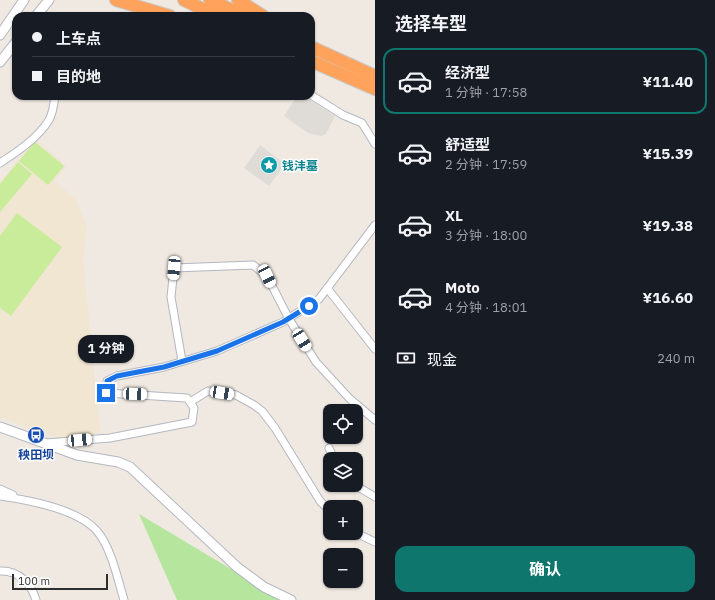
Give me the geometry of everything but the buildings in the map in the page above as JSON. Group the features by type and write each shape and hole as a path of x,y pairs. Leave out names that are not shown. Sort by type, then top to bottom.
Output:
{"highway":[{"path":"116,0 156,12"},
{"path":"184,0 209,12"},
{"path":"210,0 236,12"},
{"path":"238,0 257,12"},
{"path":"315,48 375,76"},
{"path":"315,63 375,89"}],"street":[{"path":"16,12 24,0"},
{"path":"39,12 49,0"},
{"path":"0,35 12,18"},
{"path":"0,62 12,47"},
{"path":"315,98 343,115 362,123 375,144"},
{"path":"0,163 18,151 40,132 53,112 54,100"},
{"path":"43,443 110,438 192,422 194,408 187,398 106,393 107,381 117,376 164,367 217,351 289,319 319,299 375,225"},
{"path":"182,361 171,297 174,268 253,264 267,276 289,319 316,362 350,399 375,420"},
{"path":"327,288 375,349"},
{"path":"190,402 208,391 236,395 254,405 275,428 312,488 323,502"},
{"path":"0,427 77,455 118,462 130,468 237,568 264,587 291,600"},
{"path":"329,448 331,452"},
{"path":"0,489 21,499"},
{"path":"363,490 375,497"},
{"path":"0,496 21,499 58,509 87,522 97,531 103,540 124,600"},
{"path":"363,536 375,542"},
{"path":"0,571 9,571 24,578 34,593 36,600"}],"shaded area":[{"path":"294,100 309,100 335,116 326,134 321,136 308,133 284,116"},
{"path":"36,139 66,166 54,181 76,199 87,228 83,258 100,431 88,438 62,439 0,417 0,182"},
{"path":"260,145 285,164 269,186 244,168"}],"green space":[{"path":"35,142 64,166 48,185 19,161"},
{"path":"18,162 32,174 0,212 0,184"},
{"path":"17,213 62,247 11,316 0,308 0,236"},
{"path":"139,514 283,600 177,600"}],"place":[{"name":"钱沣墓","path":"269,165"},
{"name":"秧田坝","path":"36,435"}],"route":[{"path":"106,393 107,381 117,376 164,367 217,351 283,322 309,306"}]}
